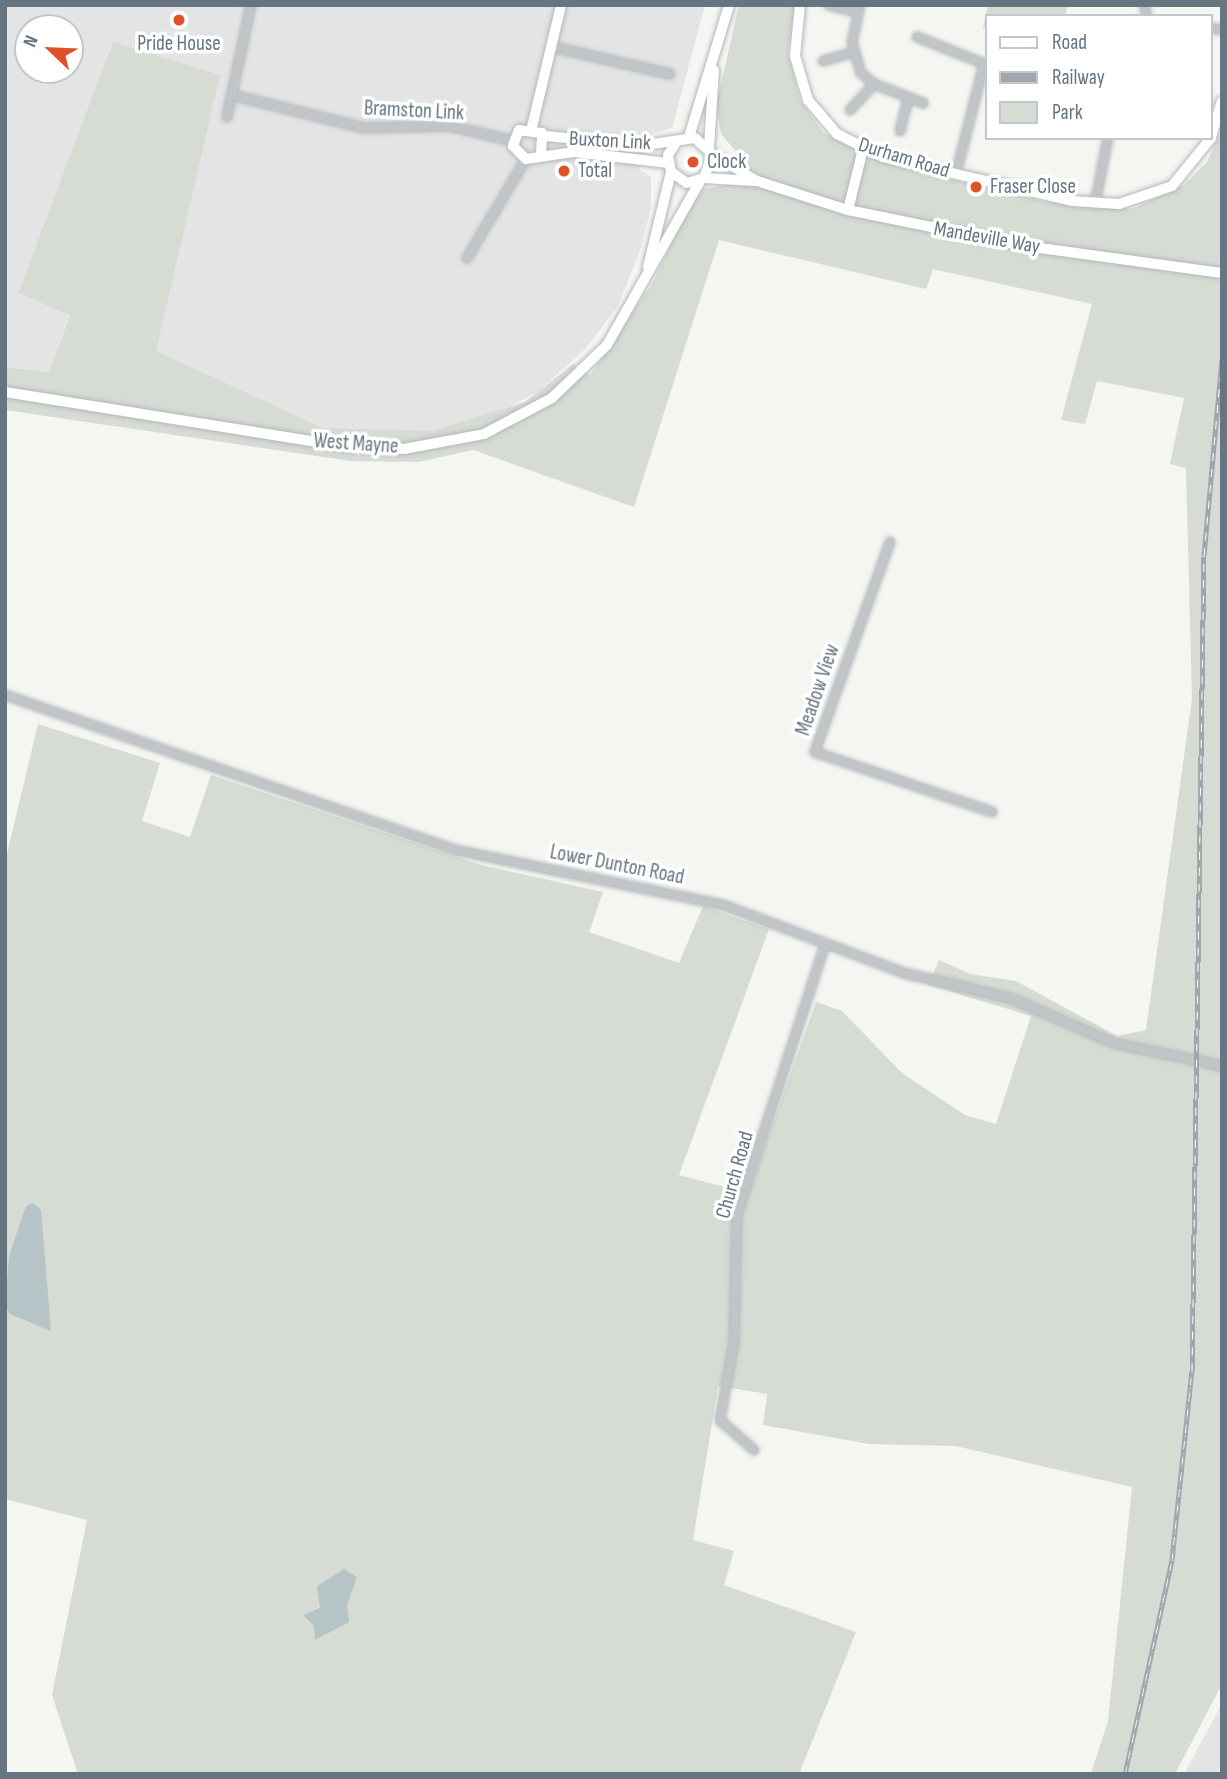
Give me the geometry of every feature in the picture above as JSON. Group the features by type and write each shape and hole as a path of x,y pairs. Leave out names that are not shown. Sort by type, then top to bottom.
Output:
{"main road":[{"path":"533,127 561,5"},
{"path":"689,137 729,5"},
{"name":"Durham Road","path":"800,5 795,56 804,91 828,127 863,149 956,174 1095,204 1129,203 1161,192 1193,166 1210,140"},
{"path":"689,137 676,142 669,167 687,183 702,179 711,151 708,107 721,33"},
{"name":"Durham Road","path":"1213,131 1222,102"},
{"path":"533,127 545,136 541,155 526,159 513,141 519,130 533,127"},
{"name":"Buxton Link","path":"545,136 676,142"},
{"path":"689,137 711,151"},
{"path":"848,210 863,149"},
{"name":"Mandeville Way","path":"711,151 757,181 848,210 1025,246 1222,273"},
{"name":"Buxton Link","path":"541,155 669,167"},
{"name":"West Mayne","path":"644,283 669,167"},
{"name":"Mandeville Way","path":"702,179 757,181"},
{"name":"West Mayne","path":"5,392 344,446 445,444 506,425 560,392 607,345 702,179"}],"street":[{"path":"227,117 251,5"},
{"path":"829,5 859,9 854,52 874,84 923,103"},
{"path":"917,37 986,64 956,174"},
{"path":"552,47 670,74"},
{"path":"823,61 854,52"},
{"path":"850,110 874,84"},
{"name":"Bramston Link","path":"232,95 363,128 450,126 513,141"},
{"path":"900,131 908,99"},
{"path":"1095,204 1108,140"},
{"path":"467,258 526,159"},
{"name":"Meadow View","path":"890,542 815,752 992,812"},
{"name":"Lower Dunton Road","path":"5,695 455,850 723,905 922,979 1013,999 1114,1044 1222,1066"},
{"name":"Church Road","path":"754,1450 720,1420 734,1342 737,1214 825,944"}],"shaded area":[{"path":"5,5 705,5 672,128 645,136 640,170 651,177 651,207 640,251 618,306 586,348 539,391 490,417 431,431 379,433 323,428 155,351 114,42 18,293 70,314 49,372 5,367"},
{"path":"33,1203 41,1210 51,1331 10,1314 5,1306 9,1256 26,1206"},
{"path":"344,1569 357,1577 347,1605 349,1622 315,1640 314,1626 303,1615 320,1608 317,1586"},
{"path":"1222,1704 1222,1774 1184,1774"}],"green space":[{"path":"739,5 795,5 788,53 800,100 824,133 883,163 1046,202 1132,209 1184,185 1207,162 1222,129 1222,1684 1175,1774 1091,1774 1108,1721 1132,1487 956,1446 869,1444 763,1425 767,1394 718,1386 693,1540 734,1551 724,1585 856,1632 799,1774 78,1774 52,1695 87,1520 5,1499 5,862 38,724 160,763 142,821 190,837 211,775 481,865 603,892 589,932 679,963 703,906 769,929 679,1175 748,1193 816,1002 842,1011 902,1073 965,1115 996,1124 1031,1016 928,985 939,960 970,974 1016,981 1117,1036 1146,1030 1192,699 1186,468 1170,464 1184,398 1097,381 1085,424 1061,420 1092,304 933,269 926,289 719,240 634,507 473,450 419,462 350,461 5,410 5,367 49,372 70,315 18,293 113,42 220,75 156,351 323,428 431,431 525,402 573,364 590,375 653,282 690,205 704,189 741,182 745,162 721,134 716,106"},
{"path":"988,5 1068,5 1066,14 986,14"}],"railway":[{"path":"1125,1774 1172,1560 1192,1371 1204,556 1222,360"}],"place":[{"name":"Pride House","path":"179,20"},
{"name":"Clock","path":"693,162"},
{"name":"Total","path":"564,171"},
{"name":"Fraser Close","path":"976,187"}]}
